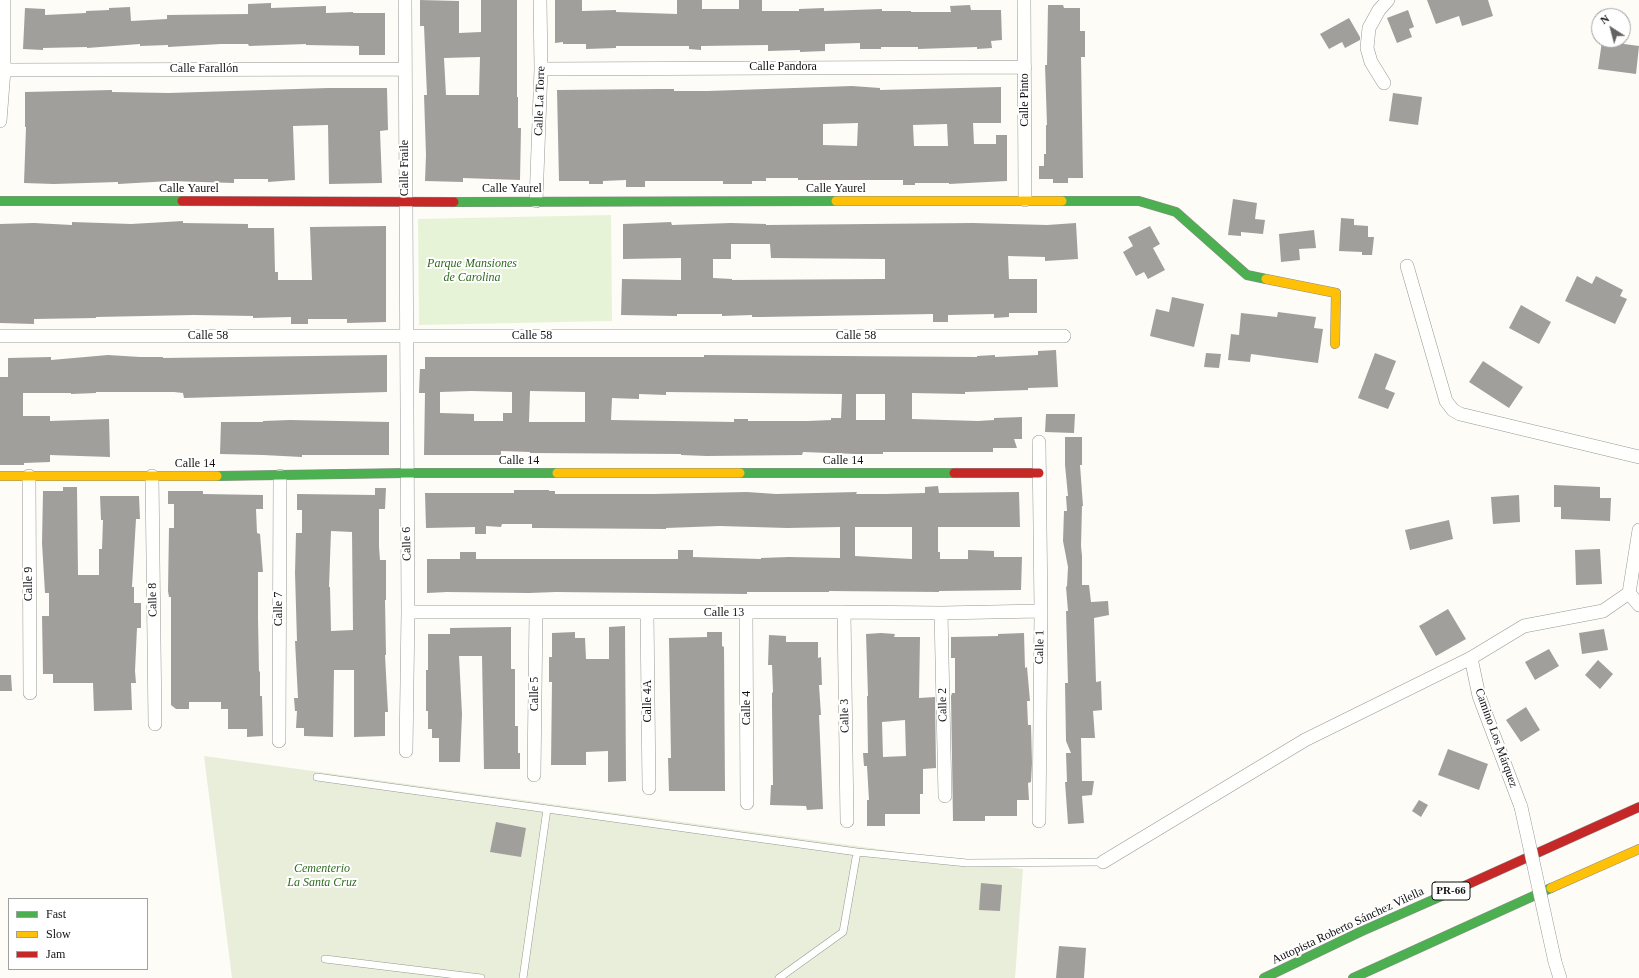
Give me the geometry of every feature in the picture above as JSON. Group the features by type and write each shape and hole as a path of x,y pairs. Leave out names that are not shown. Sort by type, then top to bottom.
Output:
{"main road":[{"name":"Calle Yaurel","path":"0,200 406,202 1139,201 1176,212 1246,275 1336,293 1334,344"},
{"name":"Calle 14","path":"0,476 280,476 406,473 1039,473"},
{"name":"Autopista Roberto Sánchez Vilella","path":"1264,978 1360,932 1639,807"},
{"path":"1353,978 1474,922 1639,849"}],"street":[{"path":"0,121 4,70 4,0"},
{"name":"Calle Fraile","path":"404,0 406,336"},
{"name":"Calle La Torre","path":"536,201 541,69 540,0"},
{"name":"Calle Pinto","path":"1024,0 1025,200"},
{"path":"1384,83 1371,62 1367,48 1369,28 1379,10 1388,0"},
{"name":"Calle Pandora","path":"541,69 1025,67"},
{"name":"Calle Farallón","path":"4,70 405,69"},
{"path":"1407,266 1446,401 1453,410 1460,414 1639,457"},
{"name":"Calle 58","path":"0,336 1064,336"},
{"name":"Calle 6","path":"406,336 408,612 406,751"},
{"name":"Calle 1","path":"1039,442 1041,611 1039,821"},
{"name":"Calle 9","path":"29,476 30,693"},
{"name":"Calle 8","path":"152,476 155,724"},
{"name":"Calle 7","path":"279,742 280,476"},
{"path":"1103,862 1305,740 1471,658 1524,626 1603,612 1629,593 1639,530"},
{"path":"1629,593 1639,605"},
{"name":"Calle 13","path":"408,612 941,613 1041,611"},
{"name":"Calle 4","path":"746,612 747,803"},
{"name":"Calle 3","path":"844,612 847,821"},
{"name":"Calle 5","path":"534,775 536,613"},
{"name":"Calle 4A","path":"647,613 649,788"},
{"name":"Calle 2","path":"941,613 945,796"},
{"name":"Camino Los Márquez","path":"1471,658 1479,696 1521,807 1555,962 1560,978"}],"lane":[{"path":"317,777 857,852 968,863 1103,862"},
{"path":"523,978 547,809"},
{"path":"779,978 844,932 857,852"},
{"path":"326,959 481,978"}],"green space":[{"name":"Parque Mansiones de Carolina","path":"611,215 612,321 419,325 418,219"},
{"name":"Cementerio La Santa Cruz","path":"204,756 1023,869 1015,978 232,978"}],"building":[{"path":"420,0 459,1 459,33 481,32 481,0 517,0 517,97 518,128 521,128 520,180 463,178 463,182 425,181 426,155 424,95 427,95 424,26 420,26","holes":["480,57 479,95 446,95 444,58"]},
{"path":"555,0 582,0 582,11 616,10 616,12 677,14 677,0 702,0 702,9 739,9 739,0 762,0 762,11 799,11 799,9 824,8 824,11 882,9 882,11 951,12 950,6 970,5 971,10 1001,10 1002,40 991,41 992,48 977,49 977,47 918,49 918,47 881,47 881,49 860,49 860,43 825,44 825,51 800,52 800,50 768,51 768,45 701,46 701,50 689,49 689,46 616,46 616,48 586,49 586,44 563,44 563,42 555,43"},
{"path":"1427,0 1488,0 1493,16 1462,26 1459,16 1436,24"},
{"path":"271,3 271,8 326,6 326,13 385,13 385,55 359,55 359,46 306,44 249,46 248,44 221,44 168,47 168,45 140,46 140,44 87,48 43,48 43,50 23,49 25,8 45,9 45,15 86,13 86,11 130,7 131,21 167,19 167,15 248,14 248,4"},
{"path":"1048,5 1063,5 1064,8 1080,8 1080,31 1085,31 1085,57 1081,57 1083,178 1068,178 1068,183 1053,183 1053,179 1039,179 1039,166 1044,166 1044,154 1046,154 1047,125 1045,65 1047,65"},
{"path":"1408,10 1414,27 1409,29 1412,37 1397,43 1387,18"},
{"path":"1349,18 1360,37 1360,40 1345,48 1342,42 1329,49 1320,34"},
{"path":"1631,45 1639,46 1636,74 1598,69 1601,48 1631,48"},
{"path":"852,86 880,88 880,90 1001,87 1001,123 973,123 974,144 996,144 996,135 1007,135 1007,181 949,184 915,183 915,185 903,185 903,180 798,180 798,178 766,178 766,181 752,181 752,184 723,184 723,181 645,181 645,187 626,187 626,180 603,181 603,184 589,184 589,181 559,181 557,90 674,89 674,91","holes":["858,123 857,146 823,145 823,124","947,124 948,146 914,146 913,125"]},
{"path":"328,88 387,88 388,130 380,131 382,183 329,184 328,125 293,126 295,180 268,182 268,179 234,179 234,183 171,181 118,184 118,182 54,184 24,183 26,127 25,92 112,90 112,92 169,93"},
{"path":"1393,93 1422,97 1418,125 1389,121"},
{"path":"1233,199 1257,203 1255,219 1265,220 1263,234 1241,232 1241,236 1228,235"},
{"path":"1341,218 1354,219 1354,225 1368,226 1368,237 1374,237 1372,255 1362,255 1362,252 1339,251"},
{"path":"183,221 183,223 248,224 248,228 274,228 275,272 278,272 278,280 312,280 310,227 386,226 386,322 347,323 347,319 308,319 308,324 291,324 291,317 253,318 253,316 194,315 34,319 34,324 0,323 0,224 34,223 72,225 72,222 131,224"},
{"path":"671,222 672,225 731,223 766,225 973,223 1047,225 1076,223 1078,259 1045,261 1045,257 1008,256 1009,279 1037,279 1037,313 1009,313 1009,317 994,318 994,314 948,315 948,322 933,322 933,314 761,317 752,317 752,315 722,316 722,314 677,314 677,316 621,315 622,279 681,280 681,258 623,259 623,224","holes":["731,244 770,244 771,258 885,259 885,279 732,280 713,278 713,259 731,259"]},
{"path":"1150,226 1160,244 1153,248 1165,270 1148,279 1144,272 1136,276 1123,252 1133,246 1128,237"},
{"path":"1314,230 1316,248 1299,249 1300,260 1281,262 1279,234"},
{"path":"1577,276 1592,284 1596,276 1623,290 1620,296 1627,299 1615,324 1565,301"},
{"path":"1172,297 1204,304 1194,347 1150,336 1156,309 1169,312"},
{"path":"1521,305 1551,322 1539,344 1509,328"},
{"path":"1278,312 1316,317 1314,328 1323,329 1318,363 1251,354 1250,362 1228,360 1231,334 1239,335 1241,313 1277,317"},
{"path":"1056,350 1058,387 1028,388 1028,390 965,392 965,394 912,393 912,419 978,421 994,420 994,418 1022,417 1022,439 1014,439 1017,448 993,448 993,452 883,452 883,454 856,454 803,452 802,455 707,456 681,454 530,453 501,451 501,455 424,455 425,393 419,393 420,369 425,369 425,357 704,357 704,355 977,357 995,355 995,357 1038,355 1038,351","holes":["530,391 585,392 585,422 529,422","440,392 512,392 512,413 503,413 503,421 474,421 474,414 440,413","666,392 842,394 841,418 808,421 748,421 748,419 734,419 734,422 611,420 612,398 639,399 639,394 666,395","856,394 885,394 885,420 856,420"]},
{"path":"1206,353 1221,354 1219,368 1204,367"},
{"path":"1375,353 1396,361 1385,389 1395,393 1388,409 1358,398"},
{"path":"108,355 163,358 387,355 387,392 184,398 183,393 174,392 96,392 71,394 23,393 23,416 50,416 50,421 109,419 110,457 50,455 50,462 24,463 24,465 0,465 0,377 8,377 8,358 51,357 51,360"},
{"path":"1483,361 1523,387 1509,408 1469,382"},
{"path":"1046,414 1075,414 1074,433 1045,432"},
{"path":"290,420 389,422 389,455 302,455 302,457 220,454 221,422 263,422"},
{"path":"1065,437 1082,437 1082,465 1080,465 1083,506 1081,546 1082,585 1089,585 1091,602 1108,601 1109,615 1094,618 1096,682 1101,681 1102,710 1093,711 1095,738 1081,738 1082,781 1094,781 1092,795 1082,796 1084,823 1068,824 1065,782 1067,782 1066,753 1071,753 1066,741 1065,683 1068,683 1066,611 1068,611 1066,587 1068,567 1063,541 1064,511 1067,511 1066,496 1068,496 1065,465"},
{"path":"1554,485 1600,487 1600,498 1611,498 1610,521 1561,519 1561,507 1554,507"},
{"path":"938,486 939,493 1019,492 1020,527 938,527 938,552 940,552 940,559 968,559 968,550 994,551 994,557 1022,557 1021,590 939,592 747,592 747,594 556,592 427,593 427,559 460,559 460,552 476,552 476,559 678,559 678,550 693,550 693,557 761,559 789,557 840,558 840,527 787,528 720,526 666,529 532,528 532,524 502,524 501,527 486,526 486,534 475,534 475,527 426,528 425,493 514,493 514,490 549,490 555,491 555,494 747,492 776,494 857,492 856,494 885,494 925,493 925,487","holes":["855,527 912,527 912,559 855,556"]},
{"path":"63,487 77,487 78,575 99,575 99,549 102,549 103,520 101,520 100,496 139,496 140,519 136,519 132,587 134,587 134,603 141,603 141,628 137,628 135,671 136,683 131,683 132,710 94,711 93,683 53,683 53,674 43,674 42,616 49,616 49,593 45,593 42,543 43,491 63,491"},
{"path":"375,488 386,488 385,509 379,509 380,560 386,560 385,655 388,712 385,712 385,736 354,737 354,670 334,670 333,737 304,736 304,728 296,728 297,711 295,711 294,698 298,698 295,641 297,641 295,573 296,533 302,533 302,510 297,510 297,494 375,495","holes":["331,531 352,532 353,630 331,631 329,587"]},
{"path":"168,491 203,491 203,494 263,495 263,509 256,509 257,533 260,534 263,572 258,572 258,618 260,696 262,696 263,736 247,737 247,729 228,729 228,709 221,709 221,702 189,702 189,709 176,709 171,705 171,597 169,597 168,591 169,528 174,528 174,504 168,504"},
{"path":"1519,495 1520,522 1493,524 1491,497"},
{"path":"1449,520 1453,539 1410,550 1405,530"},
{"path":"1600,549 1602,584 1576,585 1575,550"},
{"path":"1448,609 1466,639 1436,656 1419,626"},
{"path":"625,626 626,781 608,782 608,751 586,752 586,765 551,765 552,682 549,682 549,657 552,657 552,633 575,632 575,638 585,638 586,659 609,659 609,627"},
{"path":"511,627 511,669 515,669 515,726 518,726 518,753 520,753 520,769 484,769 482,656 459,656 462,714 460,762 439,762 439,738 432,738 432,729 428,729 428,711 426,711 428,634 450,634 450,628"},
{"path":"1604,629 1608,650 1582,654 1579,633"},
{"path":"707,632 722,632 722,646 724,647 725,791 669,791 668,758 671,758 669,638 707,637"},
{"path":"881,633 895,634 894,637 920,637 919,698 935,697 936,768 923,769 923,794 920,794 920,814 885,814 885,826 867,826 867,800 869,800 867,766 864,766 863,753 868,753 866,634","holes":["905,720 906,756 883,757 882,722"]},
{"path":"1024,633 1025,668 1027,667 1030,701 1027,701 1028,725 1031,725 1032,763 1031,782 1028,783 1029,800 1017,800 1017,816 985,816 985,821 953,821 951,696 952,693 955,693 955,658 951,658 951,637 998,636 998,634"},
{"path":"769,635 786,636 786,642 818,642 818,658 821,657 822,685 819,685 821,715 819,715 823,809 807,810 806,806 770,805 771,785 773,785 773,692 772,665 768,665"},
{"path":"1549,649 1559,666 1535,680 1525,662"},
{"path":"1598,660 1613,674 1600,689 1585,675"},
{"path":"0,675 11,675 12,691 0,691"},
{"path":"1526,707 1540,730 1521,742 1506,720"},
{"path":"1448,749 1488,764 1479,790 1438,775"},
{"path":"1419,800 1428,805 1421,817 1412,811"},
{"path":"496,822 526,828 521,857 490,852"},
{"path":"981,883 1002,885 1000,911 979,910"},
{"path":"1059,946 1086,948 1084,978 1056,978"}],"traffic: fast":[{"path":"0,201 182,201"},
{"path":"454,202 836,201"},
{"path":"1062,201 1139,201 1176,212 1247,275 1266,279"},
{"path":"217,476 406,473 557,473"},
{"path":"740,473 954,473"},
{"path":"1264,978 1360,932 1462,887"},
{"path":"1353,978 1551,888"}],"traffic: slow":[{"path":"836,201 1062,201"},
{"path":"1266,279 1336,293 1335,344"},
{"path":"557,473 740,473"},
{"path":"0,476 217,476"},
{"path":"1551,888 1639,849"}],"traffic: jam":[{"path":"182,201 454,202"},
{"path":"954,473 1039,473"},
{"path":"1462,887 1639,807"}]}
